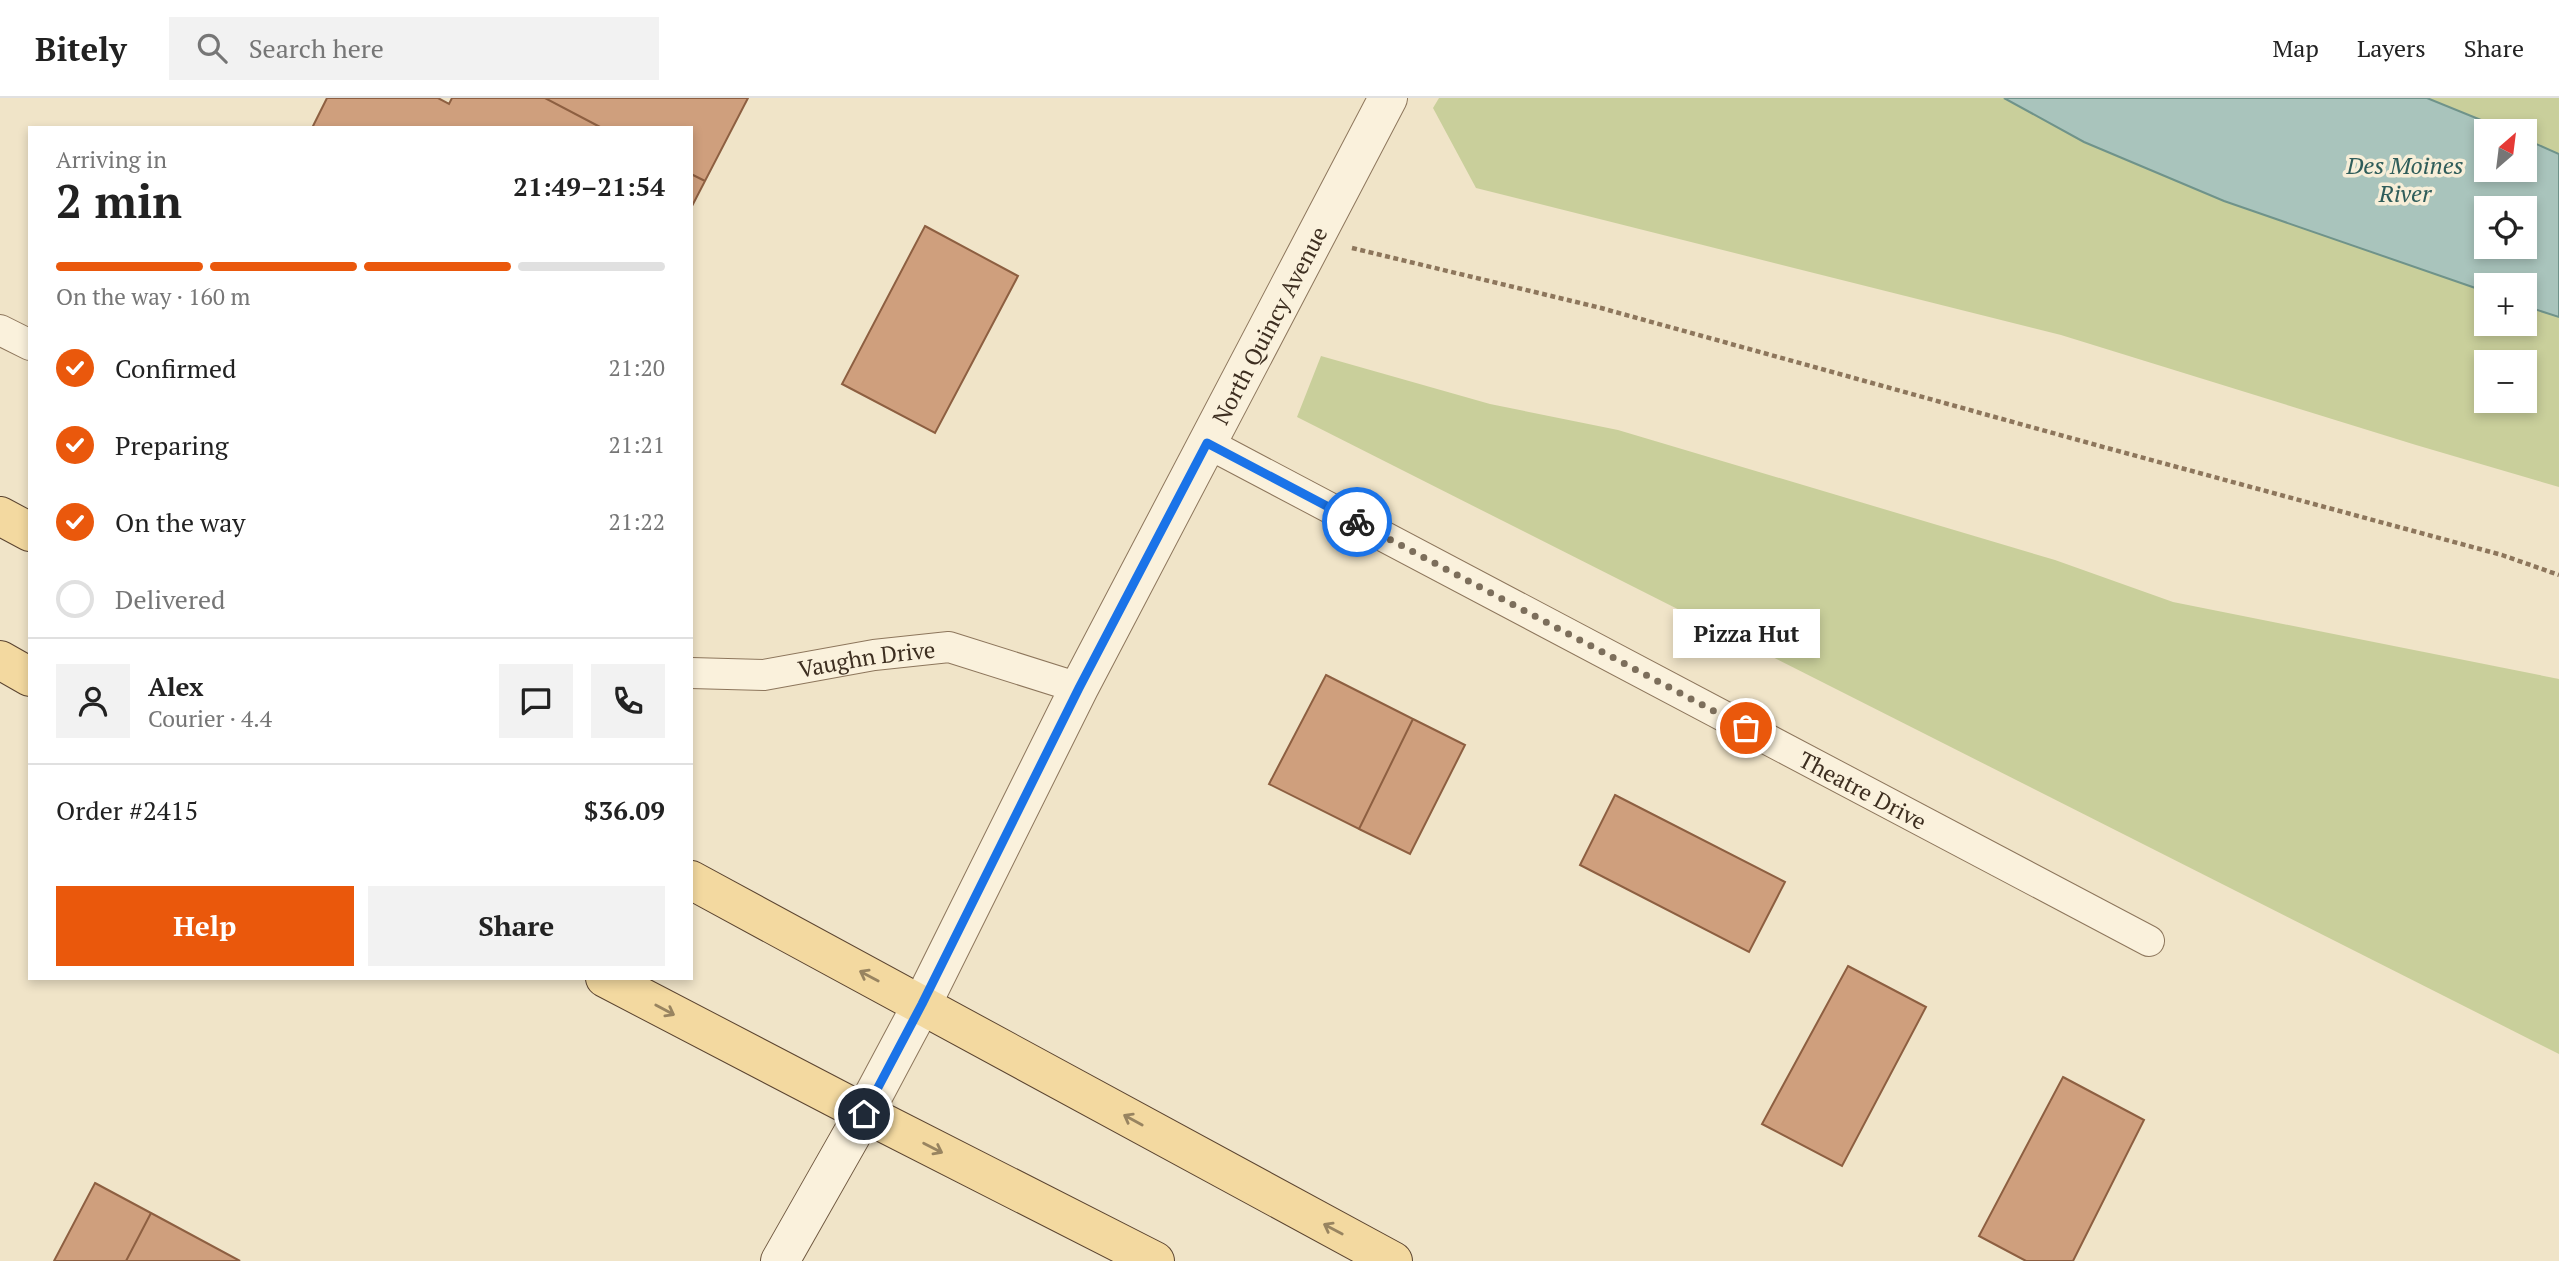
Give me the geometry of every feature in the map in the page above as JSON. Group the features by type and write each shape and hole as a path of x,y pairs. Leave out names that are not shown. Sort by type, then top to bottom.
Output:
{"main road":[{"path":"0,516 28,531"},
{"path":"0,660 28,676"},
{"path":"693,881 1393,1261"},
{"path":"609,980 864,1114 1155,1261"}],"street":[{"name":"North Quincy Avenue","path":"780,1261 864,1114 922,1004 1079,688 1388,98"},
{"path":"0,330 28,344"},
{"name":"Theatre Drive","path":"1207,443 2149,941"},
{"name":"Vaughn Drive","path":"693,673 764,675 874,655 949,647 1079,688"}],"path":[{"path":"1314,239 1601,308 2489,551 2559,575"}],"green space":[{"path":"1439,98 2004,98 2084,142 2224,201 2474,288 2474,336 2537,336 2537,310 2559,317 2559,487 2061,335 1476,188 1433,108"},
{"path":"2427,98 2559,98 2559,154 2538,145 2538,119 2479,119"},
{"path":"1321,356 1490,404 1618,430 2055,560 2173,602 2559,679 2559,1054 1297,417"}],"water":[{"name":"Des Moines River","path":"2004,98 2427,98 2479,119 2474,119 2474,182 2538,182 2538,145 2559,154 2559,317 2537,310 2537,273 2474,273 2474,288 2224,201 2084,142"}],"building":[{"path":"327,98 438,98 449,104 452,98 545,98 598,126 313,126"},
{"path":"545,98 748,98 705,181 693,175 693,126 598,126"},
{"path":"693,175 705,181 693,204"},
{"path":"925,226 1018,276 935,433 842,384"},
{"path":"1326,675 1413,719 1359,829 1269,784"},
{"path":"1413,719 1465,745 1410,854 1359,829"},
{"path":"1615,795 1785,882 1749,952 1580,865"},
{"path":"1848,966 1926,1007 1842,1166 1762,1124"},
{"path":"2063,1077 2144,1120 2073,1261 2026,1261 1979,1236"},
{"path":"95,1183 151,1213 126,1261 54,1261"},
{"path":"151,1213 240,1261 126,1261"}],"way so far":[{"path":"1357,522 1746,728"}],"place":[{"name":"Pizza Hut","path":"1746,728"}],"route":[{"path":"864,1114 922,1004 1079,688 1207,443 1357,522"}]}
